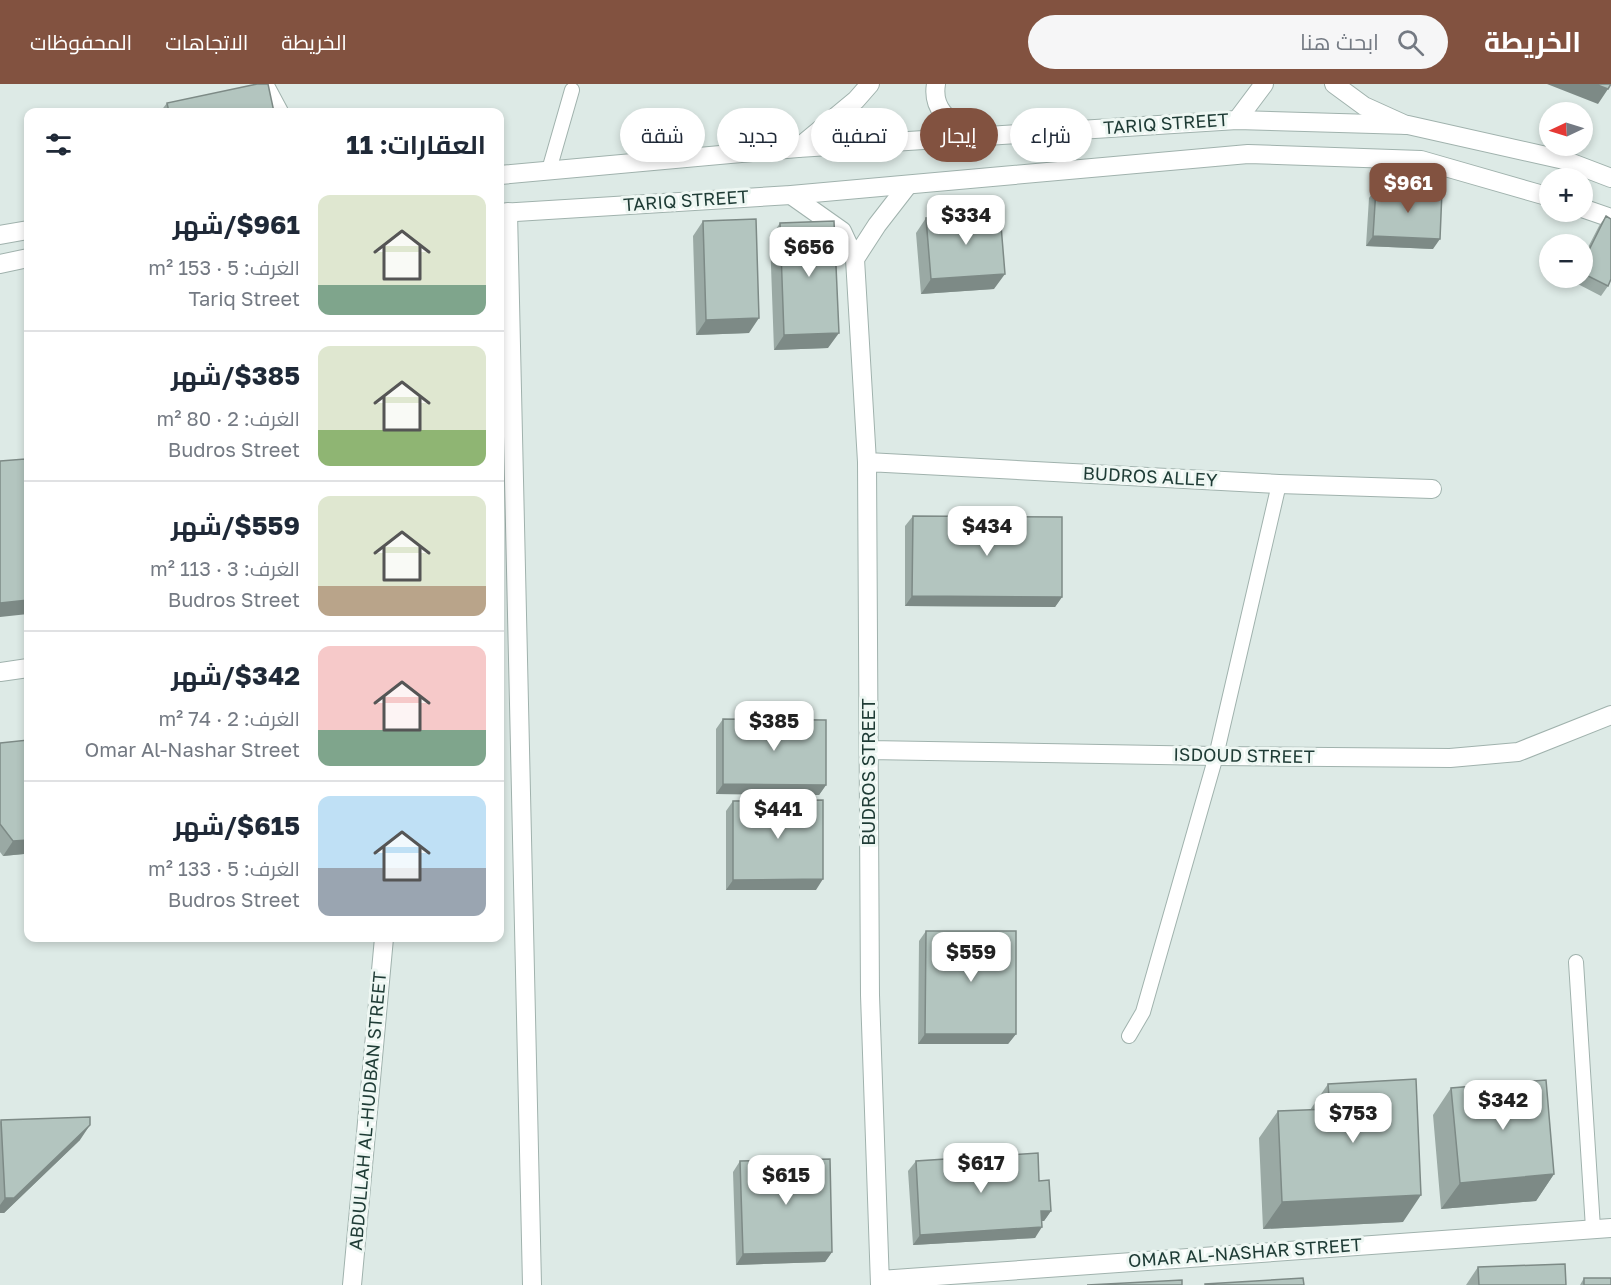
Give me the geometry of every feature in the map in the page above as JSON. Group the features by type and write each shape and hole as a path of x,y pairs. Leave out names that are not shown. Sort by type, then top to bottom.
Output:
{"street":[{"path":"264,84 277,108"},
{"path":"799,147 856,100 870,84"},
{"path":"936,84 939,108"},
{"path":"1237,120 1264,84"},
{"path":"1334,84 1364,106 1408,125"},
{"name":"TARIQ STREET","path":"998,135 1237,120 1408,125 1564,160 1611,178"},
{"name":"TARIQ STREET","path":"799,148 920,140"},
{"name":"TARIQ STREET","path":"504,213 791,195 1248,154 1421,160 1539,194"},
{"name":"TARIQ STREET","path":"504,175 717,155"},
{"path":"855,259 908,184"},
{"name":"BUDROS STREET","path":"791,195 842,231 855,259 867,462 870,995 880,1282"},
{"path":"1593,212 1611,218"},
{"path":"504,213 532,1285"},
{"path":"3,233 24,230"},
{"path":"0,264 24,259"},
{"name":"BUDROS ALLEY","path":"867,462 1279,484 1432,489"},
{"path":"0,672 24,669"},
{"name":"ISDOUD STREET","path":"869,750 1450,758 1518,752 1611,715"},
{"name":"ABDULLAH AL-HUDBAN STREET","path":"352,1285 384,942"},
{"name":"OMAR AL-NASHAR STREET","path":"880,1282 1611,1228"}],"lane":[{"path":"549,170 572,90"},
{"path":"1129,1036 1143,1012 1216,756 1279,484"},
{"path":"1576,962 1593,1228"}],"building":[{"path":"257,84 268,84 273,108 168,108 167,103"},
{"path":"1595,84 1611,84 1608,89"},
{"path":"1376,188 1442,191 1440,239 1373,236"},
{"path":"1000,213 1005,274 931,279 926,218"},
{"path":"1606,216 1611,219 1611,279 1608,286 1593,278 1593,242"},
{"path":"756,219 759,318 706,320 703,221"},
{"path":"834,221 839,333 784,335 780,223"},
{"path":"24,459 24,600 0,603 0,461"},
{"path":"913,516 1062,517 1062,597 912,596"},
{"path":"723,719 826,720 826,785 723,784"},
{"path":"24,740 24,840 13,841 0,824 0,743"},
{"path":"823,800 823,879 733,880 733,801"},
{"path":"926,931 1016,931 1016,1034 925,1034"},
{"path":"1416,1079 1421,1195 1282,1202 1278,1111 1330,1109 1328,1084"},
{"path":"1546,1080 1554,1174 1460,1183 1451,1088"},
{"path":"90,1117 90,1125 14,1198 5,1198 1,1120"},
{"path":"1038,1153 1039,1181 1049,1180 1051,1211 1041,1211 1042,1227 920,1235 916,1161"},
{"path":"830,1159 832,1252 743,1254 740,1161"},
{"path":"1565,1264 1566,1285 1479,1285 1478,1267"},
{"path":"1303,1278 1304,1285 1205,1285 1205,1284"},
{"path":"1584,1278 1611,1278 1611,1285 1584,1285"},
{"path":"1182,1280 1182,1285 1087,1285"}]}
